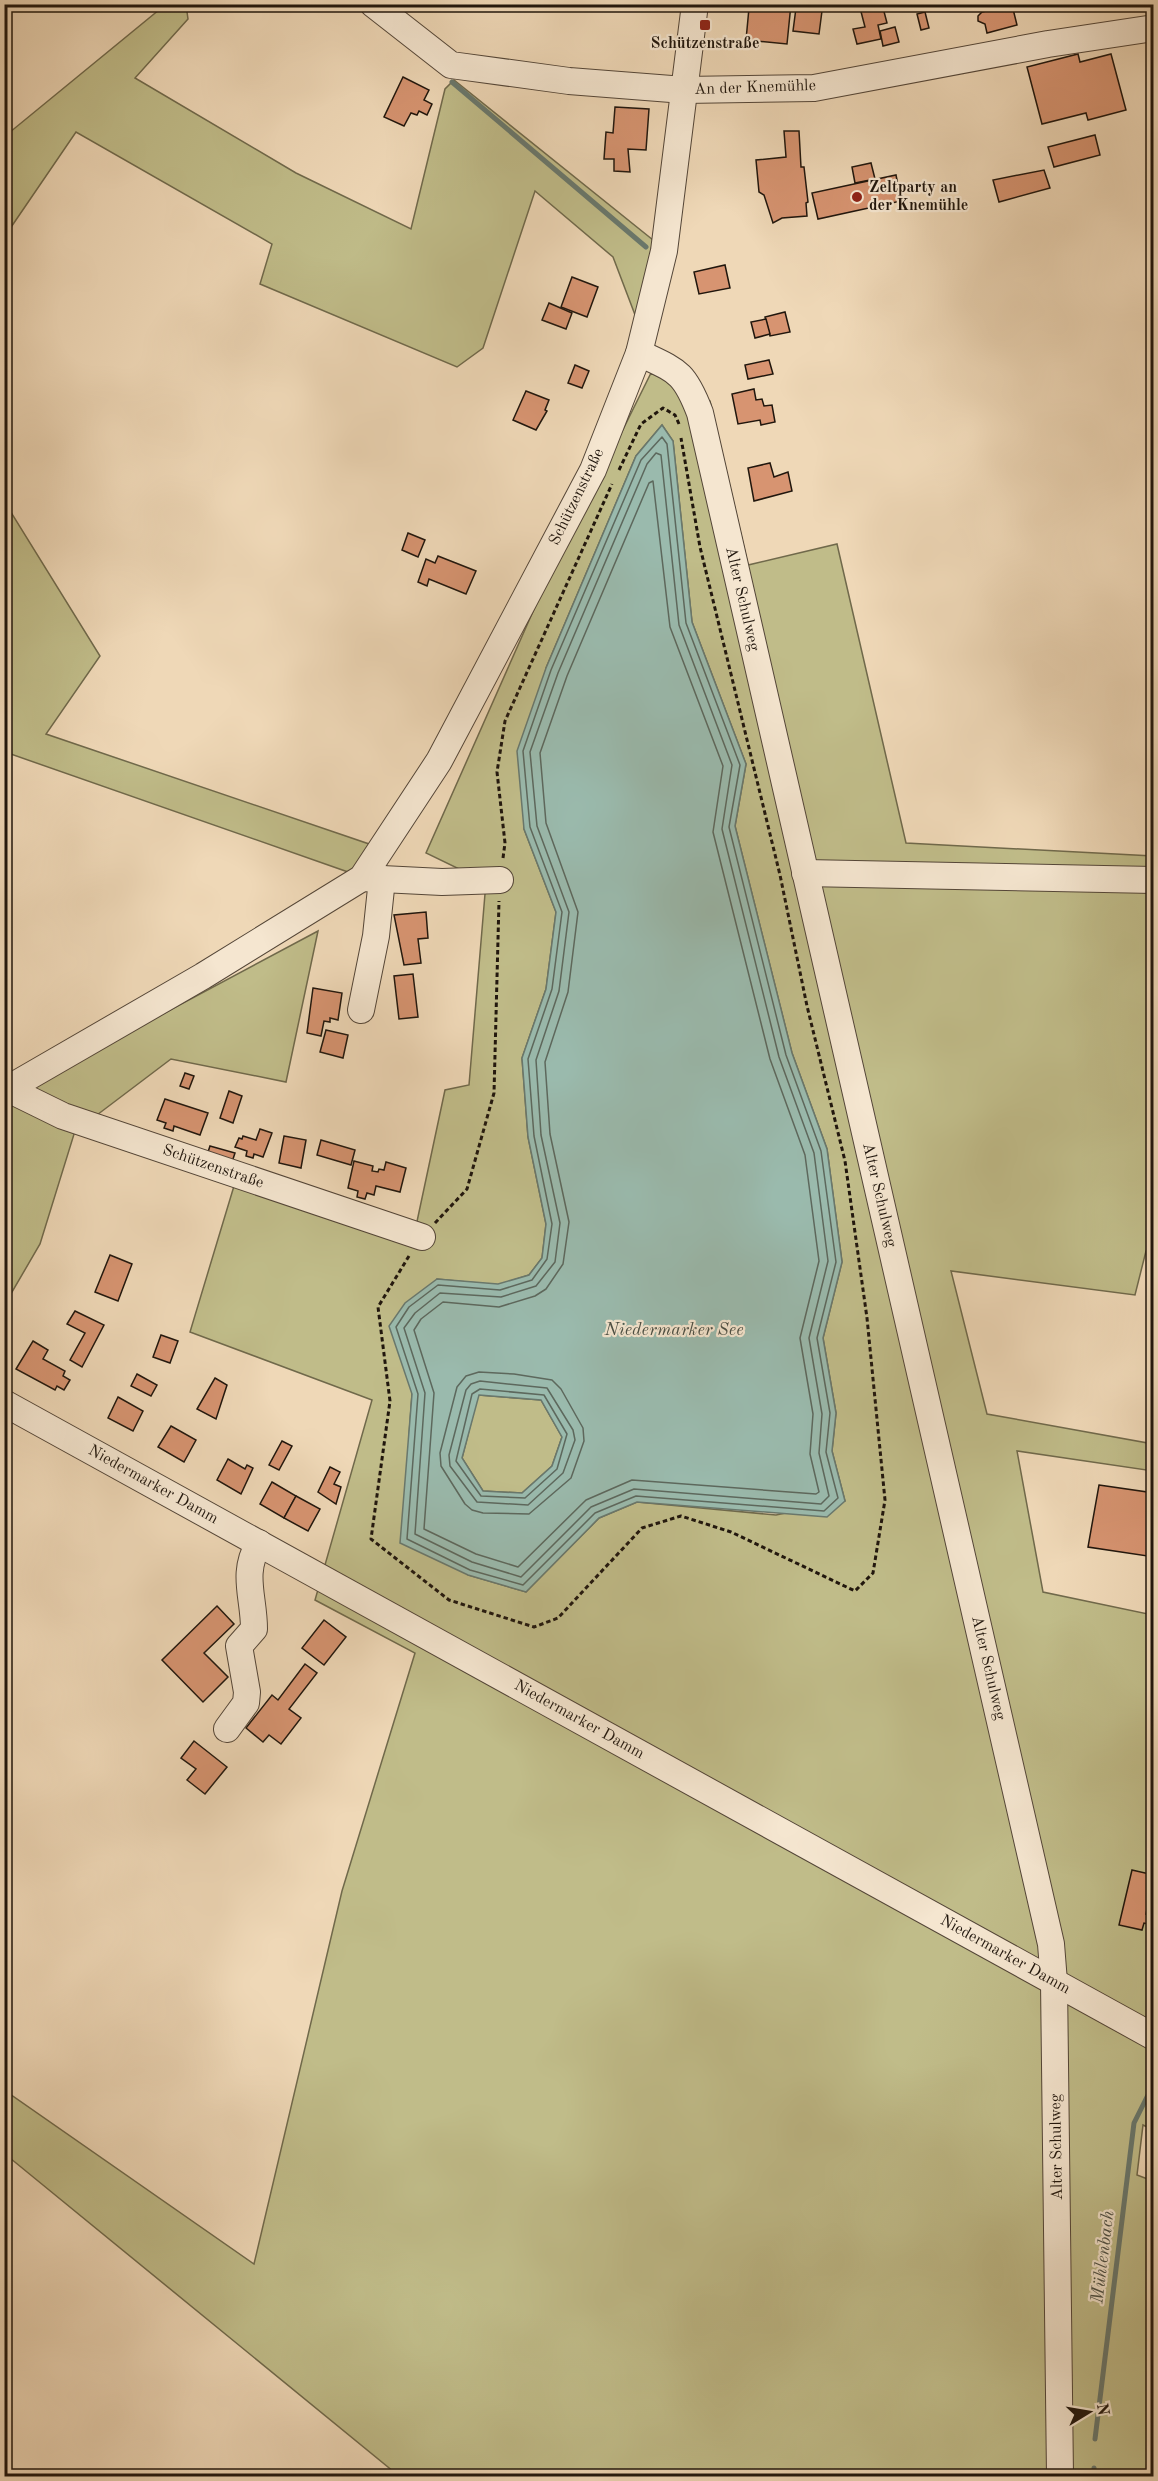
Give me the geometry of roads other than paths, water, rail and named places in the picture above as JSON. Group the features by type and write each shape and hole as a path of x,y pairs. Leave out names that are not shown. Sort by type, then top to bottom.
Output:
{"street":[{"name":"An der Knemühle","path":"373,4 451,65 569,81 684,90 814,88 1048,44 1154,28"},
{"name":"Schützenstraße","path":"6,1090 372,879 440,761 593,470 639,353 664,251 695,4"},
{"name":"Alter Schulweg","path":"639,353 679,372 690,386 700,412 1051,1944 1054,1982 1060,2476"},
{"path":"805,873 1154,880"},
{"path":"361,1010 376,936 372,879 442,882 500,880"},
{"name":"Schützenstraße","path":"6,1090 63,1116 422,1237"},
{"name":"Niedermarker Damm","path":"4,1403 1154,2037"},
{"path":"227,1729 246,1703 247,1692 239,1647 254,1629 254,1608 248,1578 249,1559 259,1544"}],"water":[{"name":"Niedermarker See","path":"662,425 673,441 692,622 746,764 735,826 792,1053 827,1149 842,1262 823,1338 836,1413 832,1451 845,1501 827,1517 637,1502 599,1518 526,1592 468,1575 400,1543 412,1394 389,1326 405,1303 437,1279 498,1284 529,1275 542,1258 546,1224 528,1137 522,1058 546,989 556,912 524,829 517,751 546,668 636,456","holes":["479,1395 541,1400 562,1437 552,1466 522,1493 483,1491 462,1458"]}],"waterway":[{"path":"452,82 646,247"},
{"name":"Mühlenbach","path":"1095,2439 1134,2123 1154,2083"},
{"name":"Mühlenbach","path":"1094,2468 1094,2476"}],"place":[{"name":"Schützenstraße","path":"705,25"},
{"name":"Zeltparty an der Knemühle","path":"857,197"}]}
